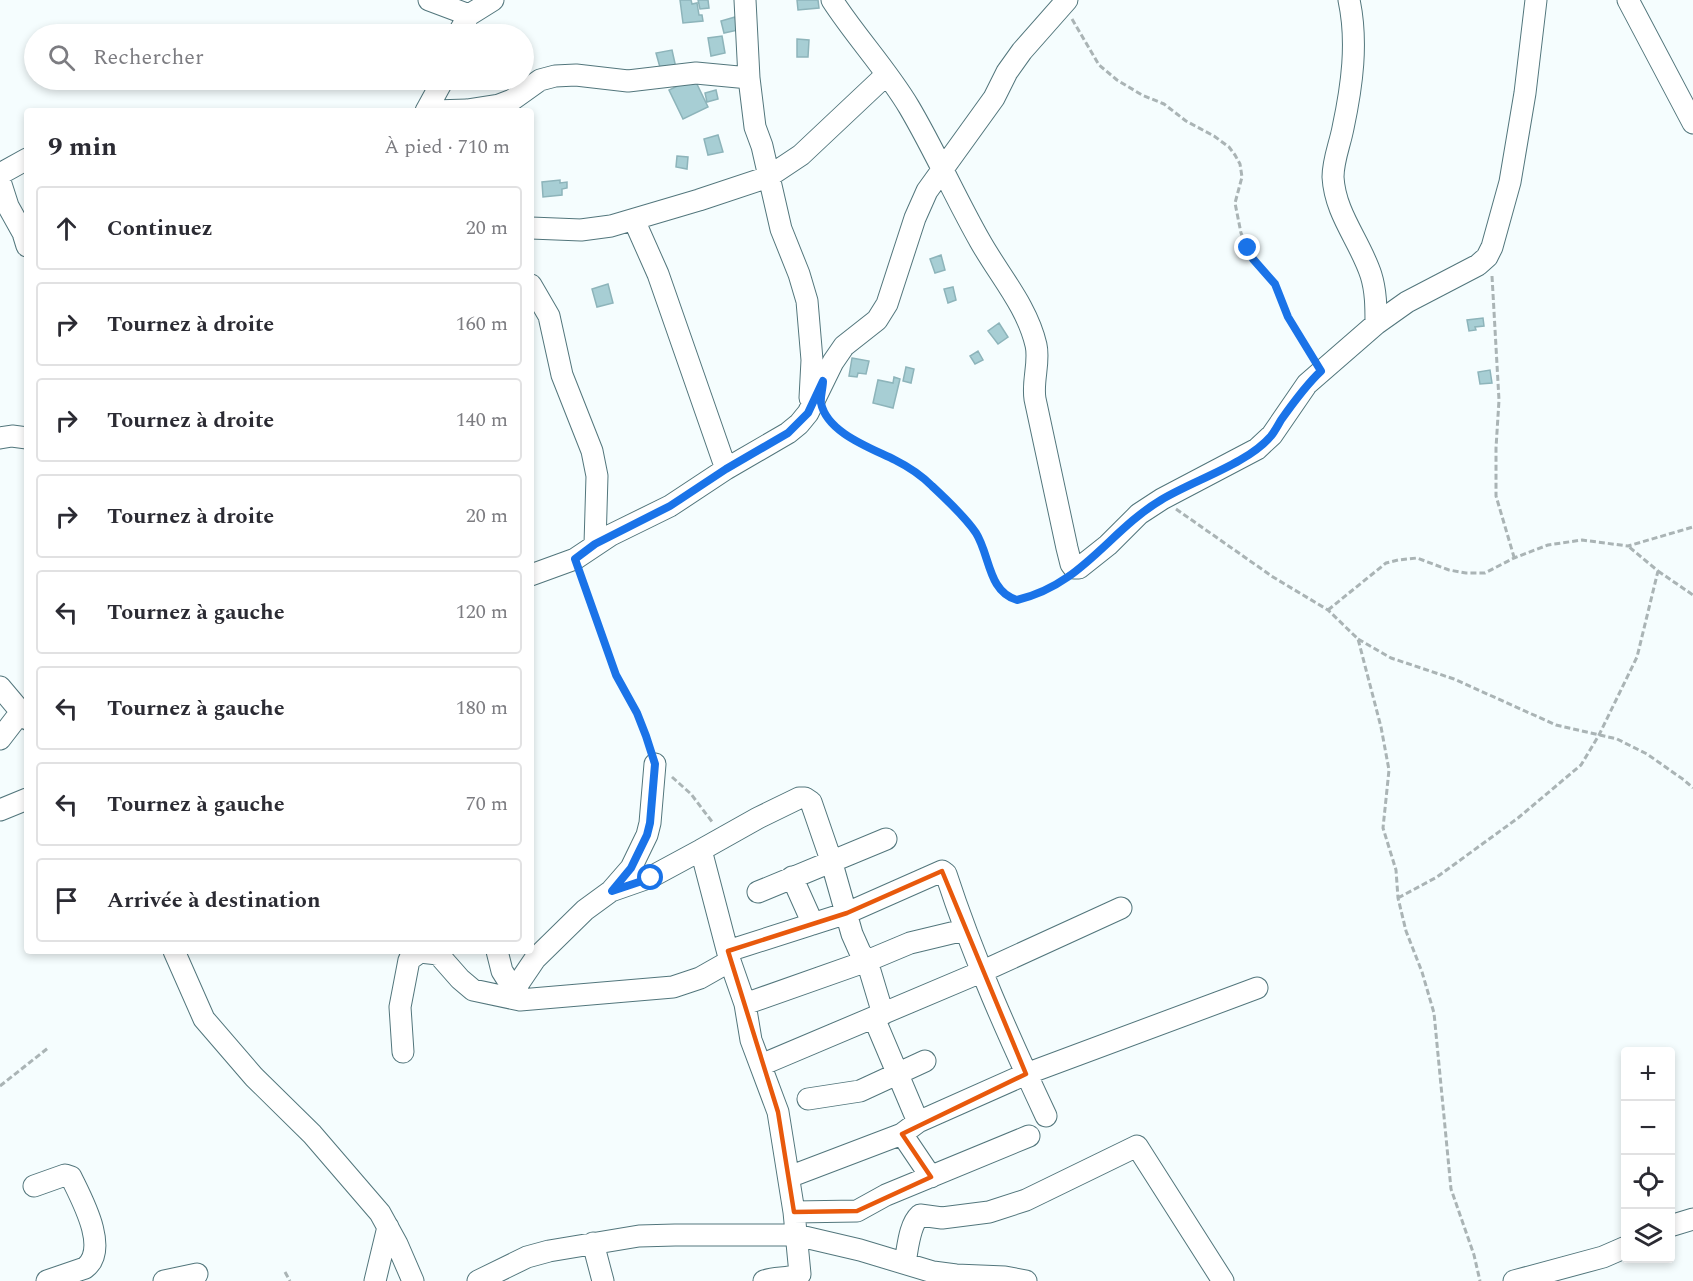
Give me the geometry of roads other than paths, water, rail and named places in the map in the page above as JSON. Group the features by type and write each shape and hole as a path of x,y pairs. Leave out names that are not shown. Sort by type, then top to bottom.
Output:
{"street":[{"path":"429,0 469,15"},
{"path":"464,24 469,15 493,0"},
{"path":"745,0 749,78 755,127 762,146 781,229 799,274 807,302 816,412"},
{"path":"832,0 852,31 908,105 943,167 980,241 1029,321 1037,348 1035,399 1067,548 1074,568 1079,568 1092,560 1139,514 1162,499 1257,449 1272,435 1307,384 1376,324 1407,302 1478,265 1487,257 1510,182 1525,93 1536,0"},
{"path":"1349,0 1352,30 1352,87 1333,176 1336,198 1345,222 1371,275 1376,297 1376,324"},
{"path":"1628,0 1687,98 1693,123"},
{"path":"534,574 575,559 595,544 670,506 726,469 788,433 816,412 833,362 844,346 877,320 887,304 915,218 927,191 994,98 1007,72 1022,51 1064,3"},
{"path":"534,84 555,76 576,75 628,81 696,73 749,78"},
{"path":"534,228 581,230 634,220 768,177 801,155 886,75"},
{"path":"428,108 438,90"},
{"path":"480,108 512,100 526,90"},
{"path":"0,174 24,161"},
{"path":"0,181 8,206 24,236"},
{"path":"634,220 658,274 726,469"},
{"path":"534,290 549,316 562,375 592,451 597,476 595,544"},
{"path":"0,438 24,438"},
{"path":"0,687 22,708 0,739"},
{"path":"517,995 535,959 585,910 612,891 631,868 647,835 655,764"},
{"path":"612,891 651,878 723,837 799,798 812,802 848,913 852,934 867,961 879,1016 897,1074 910,1128 931,1177"},
{"path":"0,810 24,800"},
{"path":"758,892 886,839"},
{"path":"701,850 729,956 745,1004 751,1040 778,1112 796,1235 805,1278 777,1277 764,1281"},
{"path":"438,954 473,990 517,995 673,987 700,978 729,956 848,913 942,871 946,874 964,930 981,972 1046,1116"},
{"path":"792,877 813,924"},
{"path":"761,1065 981,972 1121,908"},
{"path":"745,1004 867,961 910,943 964,930"},
{"path":"175,954 204,1019 255,1077 312,1134 380,1213 413,1281"},
{"path":"403,1052 399,1007 409,960 417,954"},
{"path":"498,954 502,971 517,995"},
{"path":"789,1177 910,1128 1026,1074 1257,988"},
{"path":"808,1099 860,1091 925,1061"},
{"path":"794,1212 857,1212 886,1195 1029,1136"},
{"path":"905,1262 911,1234 917,1217 920,1215 942,1218 989,1212 1026,1200 1137,1146 1223,1281"},
{"path":"34,1186 65,1175 71,1177 92,1222 95,1250 90,1264 82,1275 47,1281"},
{"path":"1675,1225 1693,1219"},
{"path":"375,1281 388,1227"},
{"path":"478,1281 505,1275 527,1257 549,1251 639,1236 796,1235 905,1262 933,1272 1005,1277 1026,1281"},
{"path":"593,1243 603,1281"},
{"path":"1514,1281 1604,1257 1621,1248"},
{"path":"166,1281 197,1274"}]}
